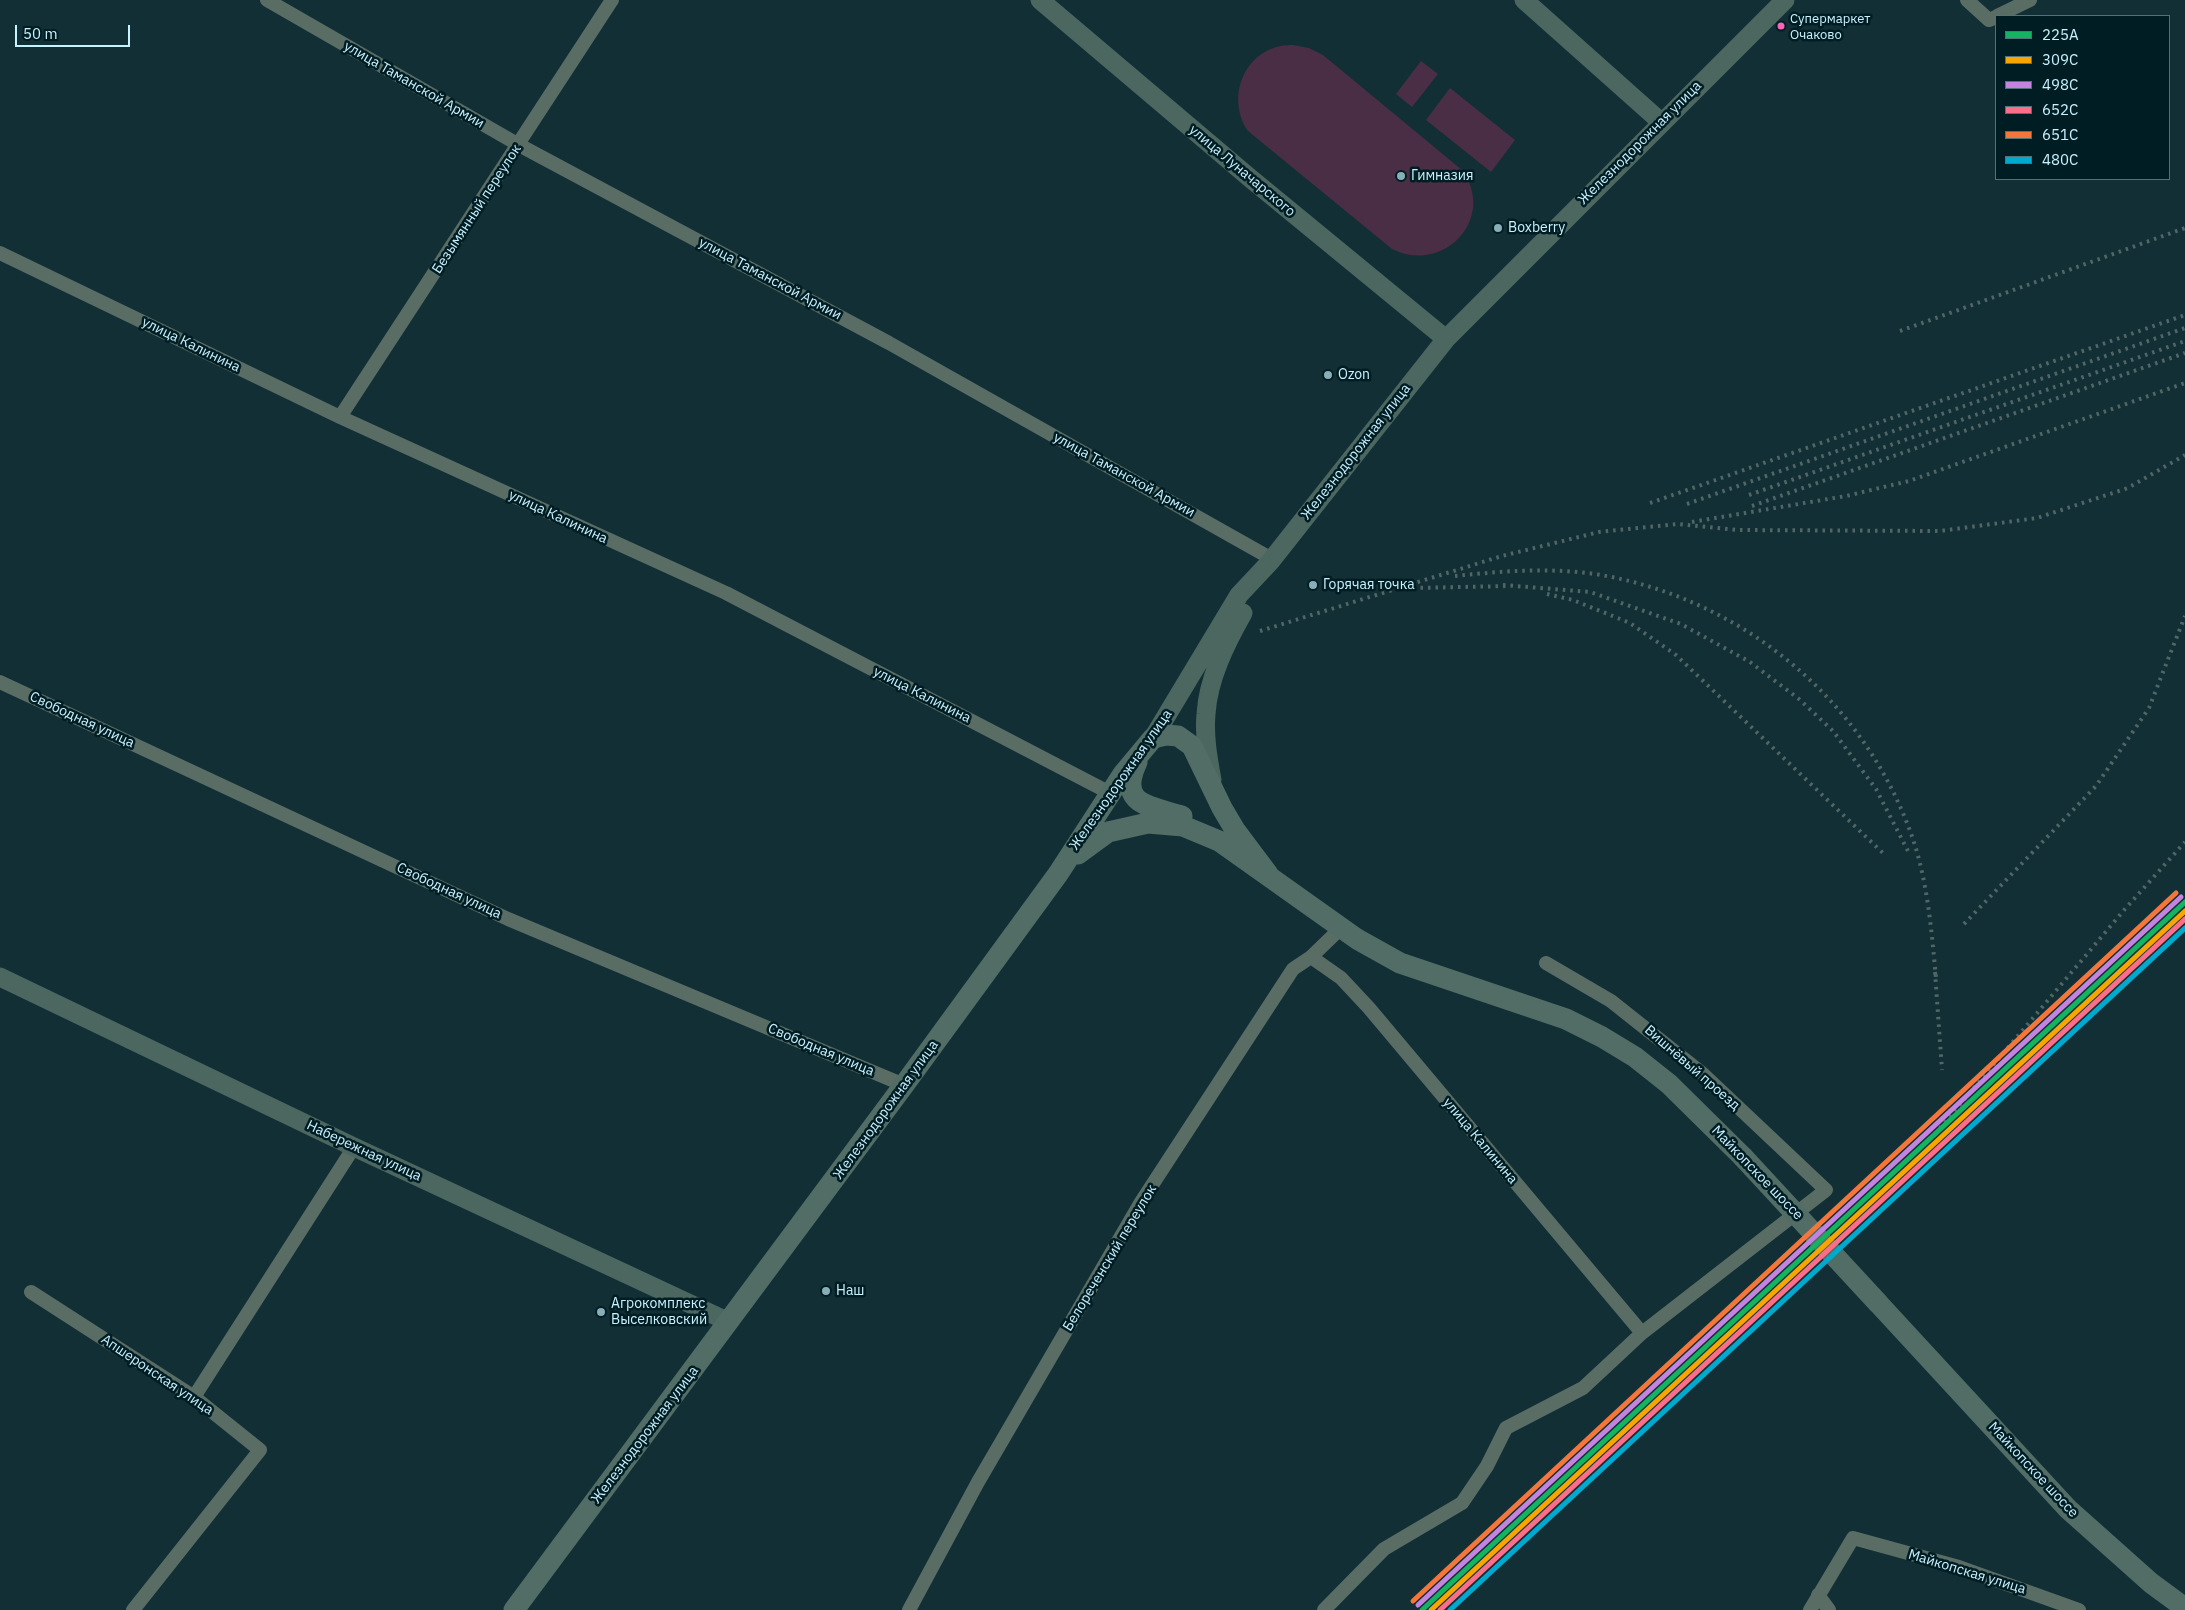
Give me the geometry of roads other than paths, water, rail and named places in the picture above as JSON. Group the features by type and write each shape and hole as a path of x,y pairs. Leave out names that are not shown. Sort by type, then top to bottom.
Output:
{"main road":[{"path":"1268,874 1235,830 1214,793 1192,746 1178,736 1166,734 1147,745 1130,783 1131,792 1135,799 1147,806 1191,819 1240,858 1268,874 1341,928"},
{"name":"Железнодорожная улица","path":"514,1610 904,1085 1058,874 1110,793 1147,745"},
{"path":"1058,874 1098,838 1108,832 1134,825 1174,824 1219,841"},
{"name":"Майкопское шоссе","path":"1341,928 1400,963 1566,1020 1602,1036 1636,1057 1669,1084 1743,1157 2068,1509 2150,1583 2185,1608"}],"street":[{"name":"улица Таманской Армии","path":"267,0 519,145 889,343 1271,560"},
{"name":"Безымянный переулок","path":"340,417 612,0"},
{"name":"улица Луначарского","path":"1040,0 1250,178 1446,339"},
{"path":"1524,0 1664,118"},
{"path":"1540,0 1664,118"},
{"name":"Железнодорожная улица","path":"1147,745 1240,595 1271,560 1446,339 1664,118 1785,0"},
{"path":"1967,0 1989,20 1995,17"},
{"path":"1999,15 2030,0"},
{"name":"улица Калинина","path":"0,253 340,417 726,593 1110,793"},
{"path":"1214,793 1206,732 1208,699 1218,664 1232,633 1271,560"},
{"name":"Свободная улица","path":"0,682 508,919 904,1085"},
{"name":"Белореченский переулок","path":"909,1610 978,1482 1141,1202 1294,969 1311,957 1341,928"},
{"name":"улица Калинина","path":"1311,957 1342,978 1369,1008 1642,1333"},
{"name":"Вишнёвый проезд","path":"1546,963 1611,1000 1703,1074 1826,1190 1642,1333"},
{"name":"Набережная улица","path":"0,977 354,1147 729,1322"},
{"path":"194,1397 354,1147"},
{"name":"Апшеронская улица","path":"31,1292 194,1397 260,1450 133,1610"},
{"path":"1324,1610 1384,1549 1462,1503 1487,1466 1506,1428 1583,1388 1642,1333"},
{"name":"Майкопская улица","path":"1818,1595 1853,1538 1959,1567 2079,1610"},
{"path":"1810,1610 1818,1595 1829,1610"}],"railway":[{"path":"1900,331 2185,228"},
{"path":"1650,503 2185,315"},
{"path":"1687,504 2185,328"},
{"path":"1749,495 2185,341"},
{"path":"1752,506 2185,353"},
{"path":"1692,522 1846,496 1909,481 2185,383"},
{"path":"1260,631 1502,556 1599,532 1677,524 1737,530 1940,531 2037,518 2128,488 2185,455"},
{"path":"1455,576 1510,571 1565,571 1601,575 1651,587 1699,606 1745,630 1786,659 1824,694 1857,733 1885,776 1907,823 1924,880 1936,978"},
{"path":"1503,585 1590,592 1681,624 1750,662 1799,699 1833,731 1876,789 1909,853"},
{"path":"1413,588 1510,586"},
{"path":"1547,594 1573,600 1630,623 1676,655 1885,855"},
{"path":"1964,924 2096,786 2149,708 2185,616"},
{"path":"1935,1134 2125,909 2185,842"},
{"path":"1935,972 1942,1070"}],"place":[{"name":"Супермаркет Очаково","path":"1781,26"},
{"name":"Гимназия","path":"1401,176"},
{"name":"Boxberry","path":"1498,228"},
{"name":"Ozon","path":"1328,375"},
{"name":"Горячая точка","path":"1313,585"},
{"name":"Наш","path":"826,1291"},
{"name":"Агрокомплекс Выселковский","path":"601,1312"}]}
